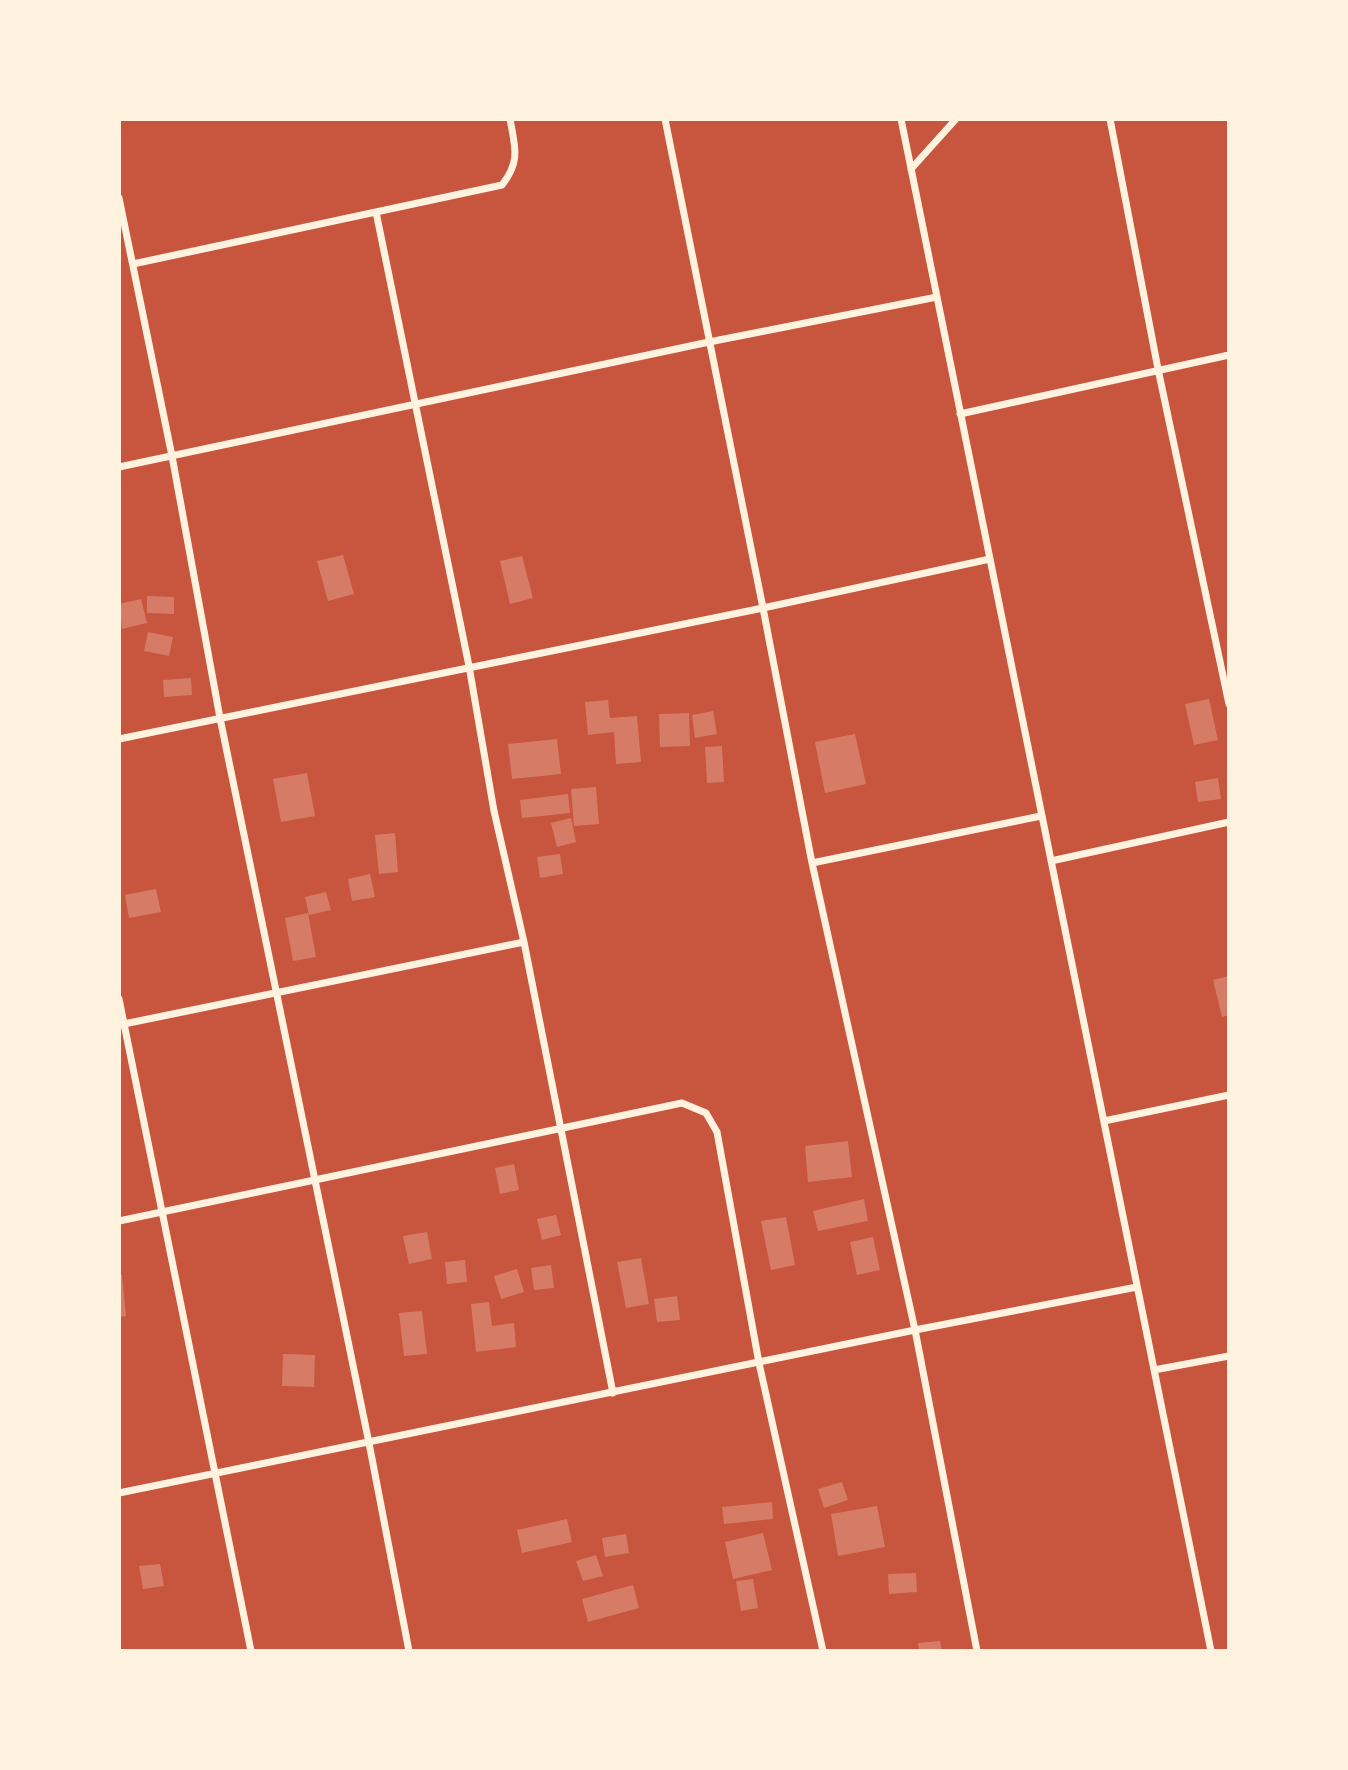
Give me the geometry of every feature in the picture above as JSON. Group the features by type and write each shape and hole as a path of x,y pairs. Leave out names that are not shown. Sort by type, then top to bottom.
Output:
{"street":[{"path":"133,264 502,185 513,172 516,156 510,119"},
{"path":"665,119 764,608 812,863 915,1329 976,1651"},
{"path":"901,119 1211,1651"},
{"path":"911,169 956,119"},
{"path":"1110,119 1158,369 1229,704"},
{"path":"119,198 172,456 220,718 409,1651"},
{"path":"376,212 469,666 494,811 524,942 613,1393"},
{"path":"119,467 709,342 937,297"},
{"path":"960,414 1229,355"},
{"path":"119,738 764,608 990,559"},
{"path":"812,863 1041,816"},
{"path":"1051,861 1229,822"},
{"path":"122,1025 524,942"},
{"path":"119,999 122,1025 251,1651"},
{"path":"1104,1121 1229,1095"},
{"path":"119,1221 682,1103 706,1113 717,1132 759,1363 823,1651"},
{"path":"119,1493 915,1329 1137,1287"},
{"path":"1154,1370 1229,1356"}],"building":[{"path":"343,555 354,594 328,601 317,561"},
{"path":"522,556 533,598 510,604 500,561"},
{"path":"147,596 174,597 174,614 147,613"},
{"path":"141,599 147,623 122,629 119,604"},
{"path":"148,632 173,637 169,656 144,651"},
{"path":"191,678 192,695 164,697 163,680"},
{"path":"1209,699 1218,740 1194,745 1185,704"},
{"path":"608,700 610,718 637,716 641,762 616,764 614,732 588,735 585,702"},
{"path":"713,711 717,734 695,738 692,715"},
{"path":"689,713 690,746 660,747 659,714"},
{"path":"855,734 866,784 825,793 815,742"},
{"path":"557,739 561,774 512,779 508,744"},
{"path":"722,746 724,782 707,783 705,747"},
{"path":"307,773 315,816 281,822 273,779"},
{"path":"1218,778 1221,799 1198,802 1195,782"},
{"path":"596,787 599,824 574,826 571,789"},
{"path":"568,794 570,813 522,818 520,800"},
{"path":"571,818 576,842 557,847 551,823"},
{"path":"395,833 398,872 379,874 375,835"},
{"path":"560,854 563,874 540,878 537,857"},
{"path":"370,874 375,897 352,901 348,879"},
{"path":"156,889 161,912 129,918 125,895"},
{"path":"326,892 331,910 309,915 305,897"},
{"path":"308,913 316,957 293,961 285,918"},
{"path":"1229,976 1229,1015 1222,1017 1213,980"},
{"path":"848,1141 852,1177 808,1182 805,1146"},
{"path":"514,1164 519,1190 500,1194 495,1168"},
{"path":"864,1199 868,1221 818,1231 813,1211"},
{"path":"556,1215 561,1235 542,1240 537,1219"},
{"path":"786,1217 795,1265 771,1270 761,1221"},
{"path":"427,1232 432,1259 409,1264 403,1236"},
{"path":"873,1237 880,1270 857,1275 850,1242"},
{"path":"641,1258 649,1304 626,1308 617,1262"},
{"path":"465,1260 467,1282 447,1284 445,1262"},
{"path":"551,1265 554,1288 534,1290 531,1268"},
{"path":"517,1269 524,1292 501,1299 494,1276"},
{"path":"119,1275 122,1275 126,1316 119,1317"},
{"path":"677,1296 680,1320 657,1322 654,1299"},
{"path":"489,1302 492,1326 514,1323 516,1347 476,1352 471,1304"},
{"path":"422,1311 427,1354 404,1356 399,1313"},
{"path":"283,1354 315,1355 314,1387 282,1386"},
{"path":"842,1482 848,1500 824,1508 818,1489"},
{"path":"772,1502 773,1519 724,1524 722,1507"},
{"path":"877,1506 885,1547 838,1556 831,1514"},
{"path":"567,1519 572,1542 522,1553 517,1530"},
{"path":"763,1533 772,1570 733,1579 725,1542"},
{"path":"626,1534 629,1553 605,1557 602,1538"},
{"path":"596,1555 603,1576 583,1581 576,1561"},
{"path":"160,1564 164,1586 143,1589 139,1566"},
{"path":"916,1573 917,1592 889,1594 888,1574"},
{"path":"753,1579 758,1608 741,1611 736,1581"},
{"path":"633,1585 639,1608 588,1622 582,1599"},
{"path":"940,1641 942,1651 919,1651 918,1643"}]}
